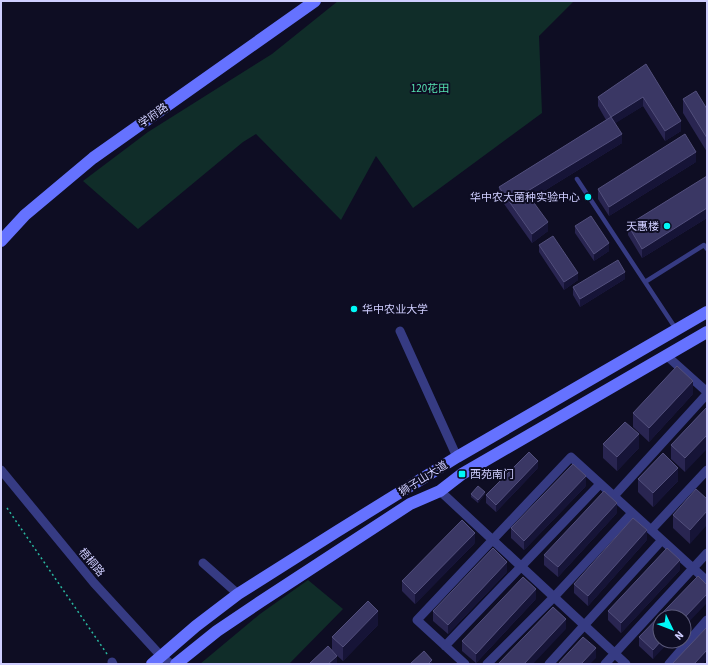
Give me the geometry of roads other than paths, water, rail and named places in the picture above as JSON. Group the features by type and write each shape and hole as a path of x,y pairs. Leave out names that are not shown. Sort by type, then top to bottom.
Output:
{"street":[{"name":"学府路","path":"1,241 25,215 93,158 315,1"},
{"name":"狮子山大道","path":"152,664 238,594 457,457 707,312"},
{"path":"400,331 457,457"},
{"name":"狮子山大道","path":"176,664 217,631 410,504 440,491 462,474 707,332"},
{"path":"614,496 707,393 667,356"},
{"path":"465,664 417,620 571,457 707,581"},
{"name":"梧桐路","path":"1,470 94,583 161,656 172,664"},
{"path":"651,530 707,470"},
{"path":"445,646 522,568 600,484"},
{"path":"440,491 626,664"},
{"path":"487,664 554,597 632,512"},
{"path":"549,664 662,540"},
{"path":"604,664 707,553"},
{"path":"203,562 238,594"},
{"path":"669,664 707,620"}],"lane":[{"path":"577,179 677,330"},
{"path":"645,282 706,246"}],"place":[{"name":"华中农大菌种实验中心","path":"588,197"},
{"name":"天惠楼","path":"667,226"},
{"name":"华中农业大学","path":"354,309"},
{"name":"西苑南门","path":"462,474"}],"park label":[{"name":"120花田","path":"430,88"}]}
